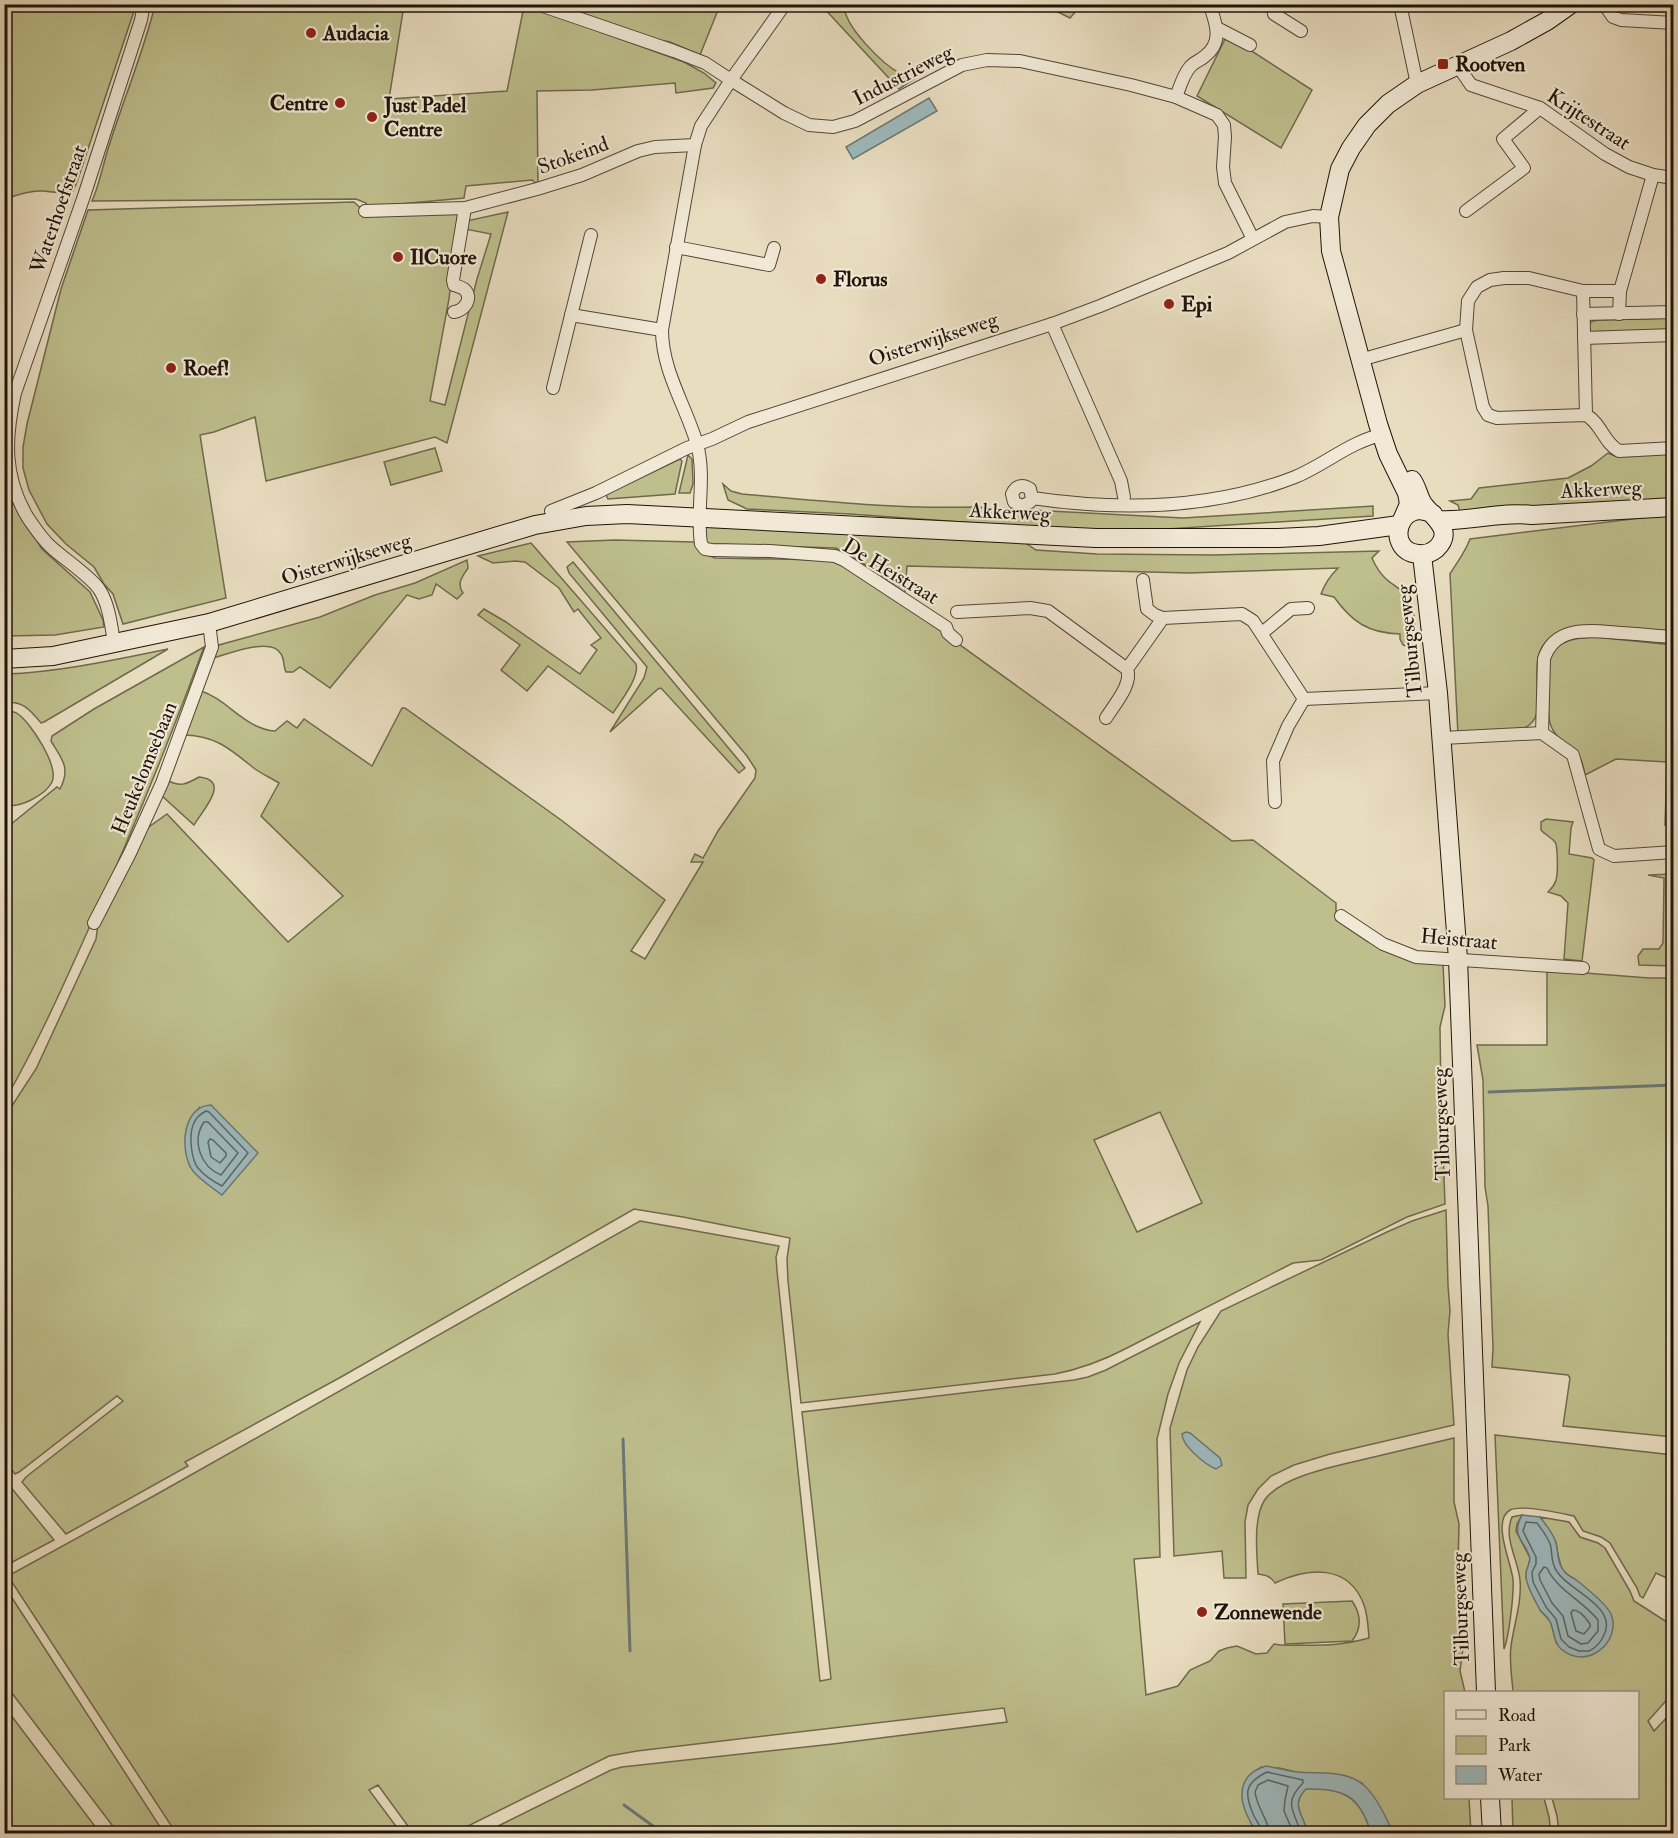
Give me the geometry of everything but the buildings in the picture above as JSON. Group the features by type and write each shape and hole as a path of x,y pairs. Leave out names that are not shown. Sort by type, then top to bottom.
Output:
{"street":[{"name":"Waterhoefstraat","path":"114,642 107,609 98,587 48,544 25,513 9,472 7,448 9,420 15,393 84,196 141,20 144,4"},
{"name":"Industrieweg","path":"537,4 705,63 784,113 809,125 833,128 855,121 962,64 987,60 1020,62 1131,85 1176,97 1217,115 1224,125 1225,183 1253,239"},
{"path":"700,517 702,495 697,444 665,360 662,330 695,145 701,126 785,4"},
{"path":"1176,97 1189,67 1210,52 1215,44 1218,36 1211,9 1214,4"},
{"path":"1273,4 1274,14 1301,31"},
{"path":"1400,4 1417,84"},
{"path":"1384,440 1416,485 1422,502 1438,523 1439,544 1434,550 1422,555 1408,551 1401,528 1409,504 1407,493 1388,454 1360,360 1331,251 1329,217 1340,169 1367,125 1388,104 1417,84 1511,41 1571,4"},
{"path":"1604,4 1612,17 1621,20 1674,23"},
{"path":"1217,28 1250,45"},
{"name":"Krijtestraat","path":"1458,66 1471,85 1540,108 1605,154 1629,167 1653,175 1674,178"},
{"path":"1466,211 1524,168 1503,139 1540,108"},
{"name":"Stokeind","path":"365,211 465,208 582,175 638,151 665,146 695,145"},
{"path":"1619,314 1620,291 1653,175"},
{"path":"454,312 461,311 466,306 468,296 465,289 454,285 453,280 465,208"},
{"name":"Oisterwijkseweg","path":"551,511 596,493 748,422 1053,324 1228,253 1285,222 1313,216 1329,217"},
{"path":"553,388 591,235"},
{"path":"676,248 770,265 774,248"},
{"path":"1620,291 1583,291 1529,278 1490,280 1477,287 1468,301 1466,330 1483,407 1488,415 1497,418 1586,415 1593,418 1612,447 1619,451 1674,448"},
{"path":"1583,291 1586,415"},
{"path":"1583,314 1674,312"},
{"path":"571,315 662,330"},
{"path":"1053,324 1121,480 1124,497"},
{"path":"1360,360 1466,330"},
{"path":"1584,338 1674,335"},
{"path":"1032,498 1126,507 1173,506 1224,498 1298,476 1317,468 1356,443 1384,440"},
{"name":"Akkerweg","path":"1438,523 1473,525 1532,516 1674,507"},
{"path":"1401,528 1412,512 1417,510 1423,510 1438,523"},
{"name":"Oisterwijkseweg","path":"4,658 53,656 208,623 534,525 586,516 616,514 700,517"},
{"name":"Akkerweg","path":"700,517 1096,538 1278,538 1401,528"},
{"name":"De Heistraat","path":"700,517 699,535 705,549 835,556 946,627 948,633 956,640"},
{"name":"Tilburgseweg","path":"1422,555 1438,693 1458,959 1486,1691"},
{"path":"1143,580 1147,609 1155,615 1163,618 1242,614 1252,621 1304,699"},
{"path":"957,612 1030,608 1048,611 1129,672 1127,683 1106,718"},
{"path":"1262,633 1291,609 1308,608"},
{"path":"1127,669 1163,618"},
{"name":"Heukelomsebaan","path":"94,923 162,783 212,647 208,623"},
{"path":"1542,733 1544,659 1547,650 1555,640 1568,634 1585,631 1674,637"},
{"path":"1304,699 1438,693"},
{"path":"1275,802 1273,761 1288,726 1304,699"},
{"path":"1442,738 1542,733 1573,755 1599,849 1614,856 1674,852"},
{"name":"Heistraat","path":"1341,916 1383,944 1416,957 1583,968"},
{"path":"1490,1799 1492,1833"}],"green space":[{"path":"1081,4 1070,18 1044,5"},
{"path":"4,5 136,5 73,191 62,193 34,191 5,199"},
{"path":"155,5 404,5 389,99 507,91 524,6 684,62 716,83 713,88 676,93 675,83 592,90 537,91 538,185 532,180 466,186 464,198 368,207 366,203 356,199 92,201"},
{"path":"552,5 720,5 700,55 670,42"},
{"path":"821,5 844,5 850,23 865,44 893,69 914,79 899,89"},
{"path":"1227,35 1312,90 1281,148 1197,96"},
{"path":"354,202 368,215 459,213 449,299 430,401 445,405 477,279 491,234 465,229 466,221 508,212 447,443 435,437 266,481 255,417 200,435 226,598 123,624 113,594 94,567 66,544 47,524 29,490 23,468 23,447 27,424 61,289 88,210"},
{"path":"1673,318 1673,331 1594,333 1590,332 1589,324 1599,320"},
{"path":"435,448 442,471 391,485 384,462"},
{"path":"1673,451 1673,499 1461,516 1458,505 1450,501 1471,499 1479,488 1568,478 1591,466 1608,453 1615,456"},
{"path":"688,455 692,459 693,484 690,493 679,493"},
{"path":"680,459 682,461 675,494 608,499 606,495 613,491"},
{"path":"4,484 11,500 42,549 90,592 104,627 55,635 5,636"},
{"path":"723,484 731,491 742,494 886,506 973,507 1183,518 1373,506 1373,516 1151,530 1058,529 747,509 728,500"},
{"path":"1673,514 1673,636 1565,630 1549,639 1540,651 1537,665 1538,709 1534,720 1518,730 1458,735 1450,574 1470,539"},
{"path":"704,525 1024,542 1036,550 1097,554 1214,555 1379,551 1372,558 1377,568 1385,578 1405,594 1412,606 1415,649 1403,645 1400,634 1379,631 1362,624 1347,613 1334,597 1321,594 1324,586 1338,568 1189,573 907,566 905,593 871,568 836,548 709,544 704,540"},
{"path":"615,540 694,542 702,553 715,558 826,560 843,563 856,570 1232,841 1253,840 1336,903 1336,920 1367,941 1393,954 1443,964 1445,1006 1440,1027 1445,1204 1407,1217 1321,1260 1293,1263 1116,1353 1082,1367 1055,1374 801,1403 788,1281 787,1259 790,1238 634,1209 341,1377 185,1462 188,1466 66,1534 22,1482 123,1401 117,1396 19,1472 15,1474 5,1461 4,1118 36,1069 96,939 98,924 146,829 167,814 288,942 343,896 261,816 279,783 258,771 223,745 206,738 185,735 201,691 219,700 245,720 264,729 275,731 287,721 297,728 304,719 372,766 402,708 405,708 561,820 665,900 631,951 645,959 703,862 691,862 695,854 703,858 718,831 755,778 756,770 747,756 567,542","holes":["199,1108 190,1167 186,1150 187,1128 189,1121","1160,1112 1202,1203 1137,1232 1094,1140"]},
{"path":"531,543 636,664 635,676 613,713 548,666 527,691 501,670 520,645 478,615 484,609 580,674 597,650 591,645 601,638 578,609 574,612 559,588 525,562 493,563 478,556"},
{"path":"467,560 468,568 460,583 463,593 457,599 436,584 432,595 419,599 407,595 330,688 300,667 293,672 286,672 281,654 269,646 239,650 213,658 219,645 320,617 375,595 415,583"},
{"path":"573,562 745,768 739,773 661,688 610,732 644,678 647,667 569,573 567,567"},
{"path":"1595,637 1673,645 1673,825 1665,825 1667,762 1616,759 1585,775 1576,753 1553,731 1549,714 1549,667 1554,650 1569,641"},
{"path":"204,647 162,757 101,901 47,1020 5,1100 5,829 57,787 60,789 65,769 51,741 52,736 94,709"},
{"path":"168,649 41,723 21,705 5,703 5,674 66,668"},
{"path":"5,711 16,713 30,726 48,756 53,775 48,788 37,797 22,804 5,805"},
{"path":"199,777 209,779 214,790 194,825 161,795 166,780 183,784"},
{"path":"1546,819 1573,822 1569,854 1594,860 1582,961 1564,959 1568,903 1561,896 1548,892 1556,882 1557,849 1555,842 1541,830 1541,822"},
{"path":"1673,874 1673,966 1639,965 1638,956 1643,949 1659,949 1663,943 1664,878 1648,875"},
{"path":"1547,970 1673,978 1673,1437 1563,1426 1570,1378 1568,1375 1492,1367 1483,1080 1477,1045 1547,1045"},
{"path":"1446,1210 1450,1311 1448,1334 1454,1425 1330,1454 1294,1465 1271,1476 1258,1489 1248,1505 1245,1522 1246,1578 1224,1578 1222,1551 1174,1556 1170,1428 1187,1370 1198,1347 1221,1311 1387,1232"},
{"path":"640,1221 779,1246 776,1257 777,1271 820,1681 831,1679 802,1412 1088,1377 1200,1322 1179,1363 1168,1394 1157,1439 1160,1557 1134,1559 1146,1695 1178,1686 1190,1670 1210,1661 1219,1651 1227,1648 1237,1646 1256,1654 1267,1653 1274,1644 1325,1645 1369,1638 1364,1605 1357,1592 1348,1582 1338,1576 1314,1572 1275,1583 1270,1577 1258,1574 1256,1537 1258,1518 1264,1501 1285,1484 1316,1471 1454,1438 1454,1502 1459,1524 1458,1566 1463,1648 1460,1671 1465,1691 1444,1691 1444,1799 1469,1799 1471,1833 1393,1833 1362,1783 1335,1774 1300,1773 1261,1767 1250,1821 1256,1833 484,1833 611,1770 622,1767 1007,1722 1004,1708 609,1756 454,1833 413,1833 378,1785 369,1790 401,1833 176,1833 8,1576"},
{"path":"1495,1435 1673,1455 1673,1581 1656,1573 1643,1598 1610,1543 1601,1537 1583,1531 1574,1516 1532,1508 1510,1510 1502,1523 1502,1533 1513,1580 1512,1605 1504,1649"},
{"path":"4,1479 54,1540 5,1566 4,1566"},
{"path":"1522,1515 1516,1531 1530,1558 1526,1578 1541,1611 1551,1622 1556,1642 1600,1601 1562,1570 1556,1542 1540,1517 1569,1522 1580,1537 1605,1548 1634,1601 1670,1624 1673,1634 1673,1693 1648,1721 1654,1731 1673,1711 1673,1833 1559,1833 1552,1799 1639,1799 1639,1691 1513,1691 1510,1652 1519,1605 1520,1580 1510,1541 1512,1517"},
{"path":"5,1587 164,1833 118,1833 5,1684"},
{"path":"1352,1601 1357,1611 1359,1626 1352,1641 1285,1644 1283,1604"},
{"path":"4,1706 100,1833 5,1833"},
{"path":"1323,1788 1342,1793 1355,1802 1364,1815 1371,1833 1307,1833 1298,1806 1301,1795 1306,1789"},
{"path":"1512,1799 1544,1799 1551,1833 1513,1833"}],"water":[{"path":"929,98 937,111 853,159 846,147"},
{"path":"211,1105 258,1153 222,1195 193,1171 186,1153 186,1131 189,1121 201,1107"},
{"path":"1186,1432 1220,1458 1222,1465 1216,1469 1195,1454 1183,1439 1182,1434"},
{"path":"1522,1515 1540,1517 1554,1537 1560,1564 1564,1571 1595,1595 1611,1614 1612,1634 1607,1643 1592,1655 1582,1657 1571,1655 1561,1649 1556,1642 1551,1624 1531,1593 1526,1574 1530,1558 1517,1529"},
{"path":"1266,1766 1294,1772 1339,1774 1354,1779 1371,1793 1393,1833 1371,1833 1362,1810 1349,1797 1331,1790 1306,1789 1301,1795 1298,1806 1307,1833 1256,1833 1243,1804 1243,1788 1250,1775"}],"waterway":[{"path":"1489,1092 1674,1085"},
{"path":"623,1439 630,1651"},
{"path":"624,1805 664,1834"}],"place":[{"name":"Audacia","path":"311,33"},
{"name":"Rootven","path":"1443,64"},
{"name":"Centre","path":"340,103"},
{"name":"Just Padel Centre","path":"372,117"},
{"name":"IlCuore","path":"398,257"},
{"name":"Florus","path":"821,279"},
{"name":"Epi","path":"1169,304"},
{"name":"Roef!","path":"171,368"},
{"name":"Zonnewende","path":"1202,1612"}]}
